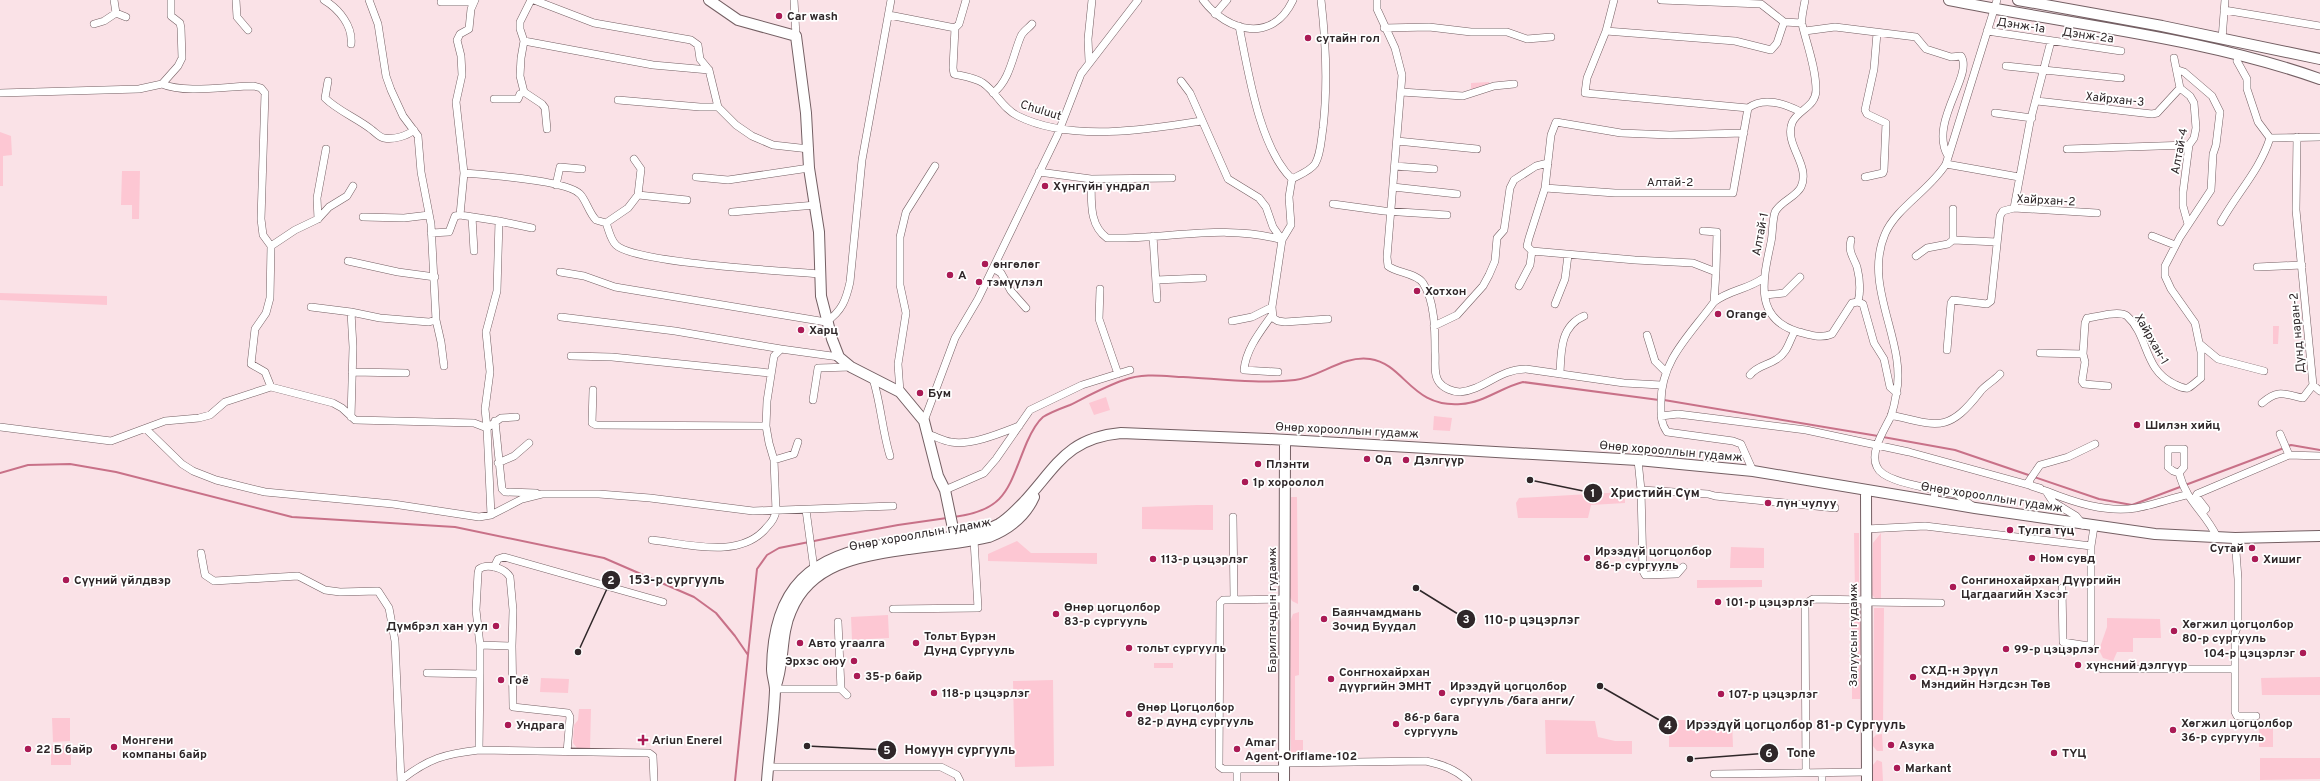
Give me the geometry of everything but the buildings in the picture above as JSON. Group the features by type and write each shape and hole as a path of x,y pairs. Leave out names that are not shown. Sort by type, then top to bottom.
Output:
{"main road":[{"path":"708,0 738,20 796,36 809,149 809,168 816,205 820,251 819,274 826,322 839,357 851,367 900,392 924,421 945,490 954,535"},
{"path":"1949,0 1996,5 2160,38 2320,79"},
{"path":"2018,0 2320,59"},
{"path":"2236,58 2320,76"},
{"name":"Өнөр хорооллын гудамж","path":"766,781 775,689 772,670 780,617 793,590 814,569 827,560 866,547 954,535 987,529 999,524 1011,516 1037,489 1050,470 1066,453 1090,438 1103,434 1121,433 1285,440 1638,460 1753,471 2094,527 2155,534 2235,538 2320,536"},
{"name":"Барилгачдын гудамж","path":"1284,781 1285,440"},
{"name":"Өнөр хорооллын гудамж","path":"775,689 781,672 785,631 791,611 799,594 816,577 831,567 867,555 954,535 974,540 1003,531 1017,522 1034,499 1037,489"},
{"name":"Залуусын гудамж","path":"1866,490 1867,777"}],"street":[{"path":"114,0 116,13"},
{"path":"162,84 182,58 181,28 180,23 171,16 171,0"},
{"path":"236,0 237,17 248,30"},
{"path":"324,0 333,6 349,26 351,44"},
{"path":"369,0 378,24 386,76 403,116 418,136 421,172 431,233 435,276 436,320 442,342 444,366"},
{"path":"531,0 520,22 520,29 524,41 520,58 520,76 524,92 542,104 547,129"},
{"path":"534,0 594,23 691,40 698,45 700,59 709,70 718,107 736,125 752,136 784,147 809,149"},
{"path":"794,0 796,36"},
{"path":"560,272 584,276 615,288 826,322 842,308 847,299 862,160 891,0"},
{"path":"889,15 955,28 959,24 966,0"},
{"path":"1089,61 1088,39 1092,0"},
{"path":"924,421 955,338 993,268 1039,172 1081,74 1089,61 1138,0"},
{"path":"1203,0 1215,14 1227,22 1251,30 1269,27 1279,21 1293,0"},
{"path":"1215,14 1226,0"},
{"path":"1292,179 1310,170 1315,164 1320,150 1326,97 1326,44 1321,0"},
{"path":"1376,0 1376,9 1384,28 1396,48 1400,63 1401,92 1387,257 1388,266 1422,282 1429,297 1434,326 1435,372 1439,382 1447,390 1460,392 1472,389 1514,369 1661,385"},
{"path":"1614,0 1606,31 1590,68 1585,93 1748,108 1763,102 1787,105 1801,112"},
{"path":"1661,0 1761,4 1784,22 1802,23"},
{"name":"Алтай-1","path":"1805,0 1802,23 1815,74 1816,91 1810,106 1801,112 1795,119 1791,128 1805,178 1800,189 1779,204 1775,212 1762,280 1767,307 1773,318 1795,331 1822,337 1832,334 1852,303 1858,302"},
{"path":"2222,39 2225,0"},
{"path":"441,2 474,1 471,9 469,29 460,34 457,40 461,56 462,75 456,102 464,173 460,216"},
{"path":"1975,508 1956,494 1891,478 1881,473 1875,460 1878,446 1891,415 1897,393 1898,364 1884,308 1880,278 1882,245 1890,226 1938,178 1946,164 1996,5"},
{"path":"2224,10 2320,26"},
{"path":"116,13 126,17"},
{"path":"94,24 104,21 116,13"},
{"path":"1606,31 1734,41 1771,50 1777,43 1784,22"},
{"path":"993,93 1002,84 1016,53 1022,34 1032,24"},
{"path":"1240,26 1257,108 1269,141 1285,172 1292,179"},
{"path":"1384,28 1429,27 1471,32 1507,32 1527,38 1551,37"},
{"name":"Chuluut","path":"955,28 954,74 982,82 1007,110 1019,116 1059,128 1143,129 1201,121"},
{"path":"1805,31 1835,28 1916,37 1926,49 1951,57 1961,56 1963,60 1963,68 1945,118 1942,139 1943,148 1948,156"},
{"name":"Дэнж-1а","path":"1987,31 2051,41"},
{"path":"1865,177 1883,173 1884,163 1886,122 1867,114 1865,110 1874,68 1877,33"},
{"path":"524,41 653,65 709,70"},
{"path":"2014,208 2032,118 2051,41"},
{"name":"Дэнж-2а","path":"2051,41 2121,51"},
{"path":"2174,58 2178,70 2180,88"},
{"path":"2236,58 2247,80 2247,89 2258,122 2270,138"},
{"name":"Хайрхан-3","path":"2006,66 2121,78"},
{"name":"Хайрхан-1","path":"2108,386 2084,384 2082,381 2085,362 2083,354 2085,323 2087,318 2121,314 2127,316 2138,333 2157,372 2181,388 2188,388 2200,378 2200,344 2196,323 2182,306 2165,276 2165,266 2175,245 2211,190 2213,154 2217,139 2220,112 2212,96 2184,72 2178,70"},
{"path":"1181,80 1190,93 1201,121 1219,154 1228,179 1258,198 1266,207 1273,227 1282,240"},
{"path":"328,81 325,98 331,104 357,119 380,137 390,139 414,130"},
{"path":"0,93 139,89 162,84 170,88 254,86 261,88 265,93 261,219 263,236 271,246 270,298 266,313 255,329 251,364 265,372 271,387"},
{"path":"1401,92 1463,96 1494,86 1514,84"},
{"name":"Хайрхан-3","path":"2037,101 2152,114 2158,113 2180,88"},
{"name":"Алтай-4","path":"2180,88 2190,96 2194,103 2196,128 2194,138 2189,145 2183,192 2183,206 2188,224"},
{"path":"494,99 518,99 520,94 524,92"},
{"path":"618,100 700,107 718,107"},
{"name":"Алтай-2","path":"1545,188 1615,193 1733,193 1748,108"},
{"path":"1995,113 2032,118"},
{"path":"1716,272 1693,262 1568,255 1532,251 1528,246 1529,238 1545,188 1552,131 1556,122 1621,133 1670,135 1744,133"},
{"path":"2270,138 2320,137"},
{"path":"2221,222 2234,199 2259,166 2270,138"},
{"name":"Дунд наран-2","path":"2262,403 2270,396 2279,393 2303,398 2313,385 2296,210 2297,138"},
{"path":"1397,141 1477,148"},
{"path":"2067,149 2189,145"},
{"path":"318,219 317,198 326,149"},
{"path":"606,223 628,208 638,195 641,169 634,159"},
{"path":"1434,326 1457,315 1483,286 1495,261 1497,238 1504,230 1510,188 1514,180 1536,166 1548,163"},
{"path":"1946,164 2019,178"},
{"path":"900,392 898,364 906,313 900,285 900,237 906,212 935,166"},
{"path":"1395,166 1434,169"},
{"path":"556,185 560,167 582,169"},
{"path":"696,178 728,180 809,168"},
{"path":"1039,172 1091,179 1172,178"},
{"path":"464,173 556,185 571,189 580,194 596,220 606,223 616,245 645,254 675,261 819,274"},
{"path":"1091,179 1091,210 1100,233 1107,238 1263,234 1282,240"},
{"path":"1292,179 1289,197 1291,225 1282,240 1272,315 1275,320 1284,322 1328,319"},
{"path":"271,246 295,230 318,219 330,207 347,196 353,186"},
{"path":"1393,187 1457,194"},
{"path":"638,195 686,200"},
{"path":"1333,204 1384,211 1392,210 1447,215"},
{"path":"732,212 816,205"},
{"name":"Хайрхан-2","path":"1947,350 1950,302 1953,300 1987,304 1991,300 2000,216 2003,211 2014,208 2097,213"},
{"path":"1953,209 1953,240"},
{"path":"363,217 404,218 429,215"},
{"path":"431,233 449,232 456,216 499,221 532,228"},
{"path":"472,217 474,251"},
{"path":"491,515 485,409 490,372 486,332 497,291 499,221"},
{"path":"1703,231 1717,232 1714,302"},
{"path":"1153,236 1157,299"},
{"path":"2152,236 2175,245"},
{"path":"1851,240 1850,253 1856,266 1861,289 1858,302 1863,304 1874,343 1884,359 1890,387 1897,393"},
{"path":"1916,256 1927,248 1948,244 1953,240 1997,242"},
{"path":"1519,286 1530,265 1532,251"},
{"path":"1555,304 1565,279 1568,255"},
{"path":"348,261 398,272 435,276"},
{"path":"2257,267 2302,265"},
{"path":"993,268 1001,273 1011,291 1026,308"},
{"path":"1765,295 1784,292 1800,277"},
{"path":"1156,280 1203,278"},
{"path":"1753,471 1741,444 1732,441 1667,432 1663,426 1661,414 1661,385 1665,371 1714,302 1721,296 1749,288 1762,280"},
{"path":"1100,289 1099,319 1118,374"},
{"path":"311,307 351,312 380,318 430,322 436,320"},
{"path":"1232,321 1252,317 1272,307"},
{"path":"350,417 352,372 351,312"},
{"path":"1272,315 1251,346 1245,358 1244,370 1278,372"},
{"path":"1560,374 1564,335 1568,328 1584,316"},
{"path":"561,317 675,331 781,350 839,357"},
{"path":"1750,376 1758,367 1777,359 1787,350 1795,331"},
{"path":"1647,335 1655,361 1665,371"},
{"path":"2200,344 2218,359 2264,371"},
{"path":"652,540 716,547 736,545 750,541 763,532 775,518 774,460 766,426 770,373 774,356 781,350"},
{"path":"2040,353 2083,354"},
{"path":"571,356 620,358 770,373"},
{"path":"814,400 818,368 851,367"},
{"path":"945,490 984,473 1030,410 1043,402 1082,385 1130,370"},
{"path":"352,372 406,373"},
{"path":"1891,415 1930,423 1948,423 1962,413 1981,390 1988,387 2000,374"},
{"path":"873,379 880,401 882,430 890,456"},
{"path":"2313,385 2320,390"},
{"path":"0,427 111,441 165,421 198,418 210,415 225,402 271,387 333,403 342,408 355,420 474,423 487,428"},
{"path":"593,390 592,423 596,425 766,426"},
{"path":"1661,414 1678,414 1806,430 1909,452 2043,490 2053,502 2076,516 2083,525"},
{"path":"487,428 495,421 516,418"},
{"path":"495,421 498,463 502,490 505,492 614,495 776,511 893,506"},
{"path":"927,434 952,442 973,441 999,434 1019,426"},
{"path":"146,429 182,464 193,471 250,489 293,496 321,496 393,504 479,517 491,515 522,498 542,494"},
{"path":"2281,437 2287,452"},
{"path":"774,460 794,454 798,442"},
{"path":"498,463 514,456 529,443"},
{"path":"2095,444 2068,457 2040,465 2035,469 2029,478 2029,484 2074,501 2103,508 2118,509 2135,508 2186,494"},
{"path":"2202,513 2206,509 2196,496 2197,494 2287,452 2320,456"},
{"path":"1638,460 1641,490 1643,572 1645,575 1677,574 1683,567"},
{"path":"2180,475 2186,494 2210,521 2217,537"},
{"path":"1641,490 1708,494 1715,496 1835,508"},
{"path":"1934,501 1935,490"},
{"path":"806,510 814,569"},
{"path":"1233,517 1234,600"},
{"path":"1866,529 1926,526 2091,546"},
{"path":"2062,588 2063,642 2089,646 2091,643 2091,546 2094,527"},
{"path":"2235,538 2238,579 2235,712 2237,716 2256,716"},
{"path":"893,609 978,608 974,540"},
{"path":"201,552 205,575 214,581 298,576 325,590 340,592 378,591 388,608 395,641 401,781"},
{"path":"494,567 498,559 504,557 663,602"},
{"path":"479,750 480,645 476,610 478,572 482,567 494,567 508,574 510,577 513,610 513,707 568,713 570,718 567,752"},
{"path":"1284,599 1223,600 1220,603 1219,766 1223,769 1237,769 1426,761 1446,765 1459,772 1468,781"},
{"path":"1806,773 1805,604 1813,599 1941,603"},
{"path":"838,622 841,689 847,695"},
{"path":"480,645 512,646"},
{"path":"2102,669 2235,669"},
{"path":"427,673 480,674"},
{"path":"775,689 841,689"},
{"path":"401,781 423,764 446,754 479,750 649,753 653,756 654,781"},
{"path":"768,767 941,767 957,775 960,781"},
{"path":"1237,769 1237,781"},
{"path":"1822,772 1822,781"},
{"path":"1714,774 1822,772 1867,777"}],"shaded area":[{"path":"1489,82 1489,85 1471,90 1471,83"},
{"path":"0,132 11,136 12,155 3,156 3,186 0,186"},
{"path":"122,171 140,171 139,219 132,219 132,205 121,205"},
{"path":"0,293 107,296 107,305 0,300"},
{"path":"2273,326 2279,326 2278,344 2273,344"},
{"path":"1106,397 1110,410 1094,415 1089,403"},
{"path":"1434,416 1452,418 1450,431 1433,430"},
{"path":"1625,492 1625,503 1591,505 1588,518 1518,518 1516,503 1519,498"},
{"path":"1291,497 1297,497 1298,604 1292,601 1290,597"},
{"path":"1213,505 1213,530 1142,529 1142,507"},
{"path":"1854,533 1859,533 1859,594 1855,594"},
{"path":"1881,533 1881,599 1876,599 1872,595 1873,543"},
{"path":"1017,541 1031,553 1097,553 1097,564 988,561 988,554"},
{"path":"1731,547 1764,548 1764,568 1730,568"},
{"path":"1697,580 1762,580 1762,587 1697,588"},
{"path":"1874,608 1884,608 1883,728 1873,726"},
{"path":"1861,609 1860,699 1852,699 1852,611"},
{"path":"1299,612 1299,675 1295,676 1295,740 1303,740 1303,755 1297,759 1293,757 1291,753 1290,622 1293,614"},
{"path":"888,615 889,638 852,640 851,617"},
{"path":"2107,618 2160,619 2161,638 2133,638 2133,652 2117,652 2113,661 2103,658 2099,650 2107,627"},
{"path":"1154,663 1173,663 1173,668 1154,668"},
{"path":"2320,677 2320,695 2262,695 2261,678"},
{"path":"541,678 569,679 568,693 540,692"},
{"path":"1053,680 1054,766 1015,767 1013,681"},
{"path":"579,709 591,709 590,749 577,748 573,743 574,725 578,720"},
{"path":"52,718 70,718 70,741 53,742"},
{"path":"1545,720 1595,721 1598,737 1615,741 1632,741 1632,754 1546,754"},
{"path":"1669,720 1732,720 1733,747 1669,747"},
{"path":"2259,720 2273,720 2273,747 2259,747"},
{"path":"1882,734 1883,751 1877,751 1873,746 1873,738 1876,735"},
{"path":"71,745 71,765 51,765 51,746"},
{"path":"2260,758 2320,758 2320,779 2260,780"},
{"path":"1877,760 1882,762 1883,781 1873,781 1873,765"}],"waterway":[{"path":"954,517 972,514 986,509 1004,494 1010,484 1030,435 1040,419 1110,385 1138,376 1267,382 1295,380 1313,375 1350,360 1370,359 1382,363 1392,369 1419,393 1444,403 1461,404 1477,401 1515,384 1523,382 1659,400"},
{"path":"1664,400 1878,436"},
{"path":"1883,437 1955,450 2099,499 2132,505 2284,448"},
{"path":"2288,446 2291,445 2320,450"},
{"path":"0,473 28,465 70,464 116,472 292,517 455,527 604,558 694,597 716,613 748,655 735,781"},
{"path":"748,655 757,569 767,555 779,548 898,525 947,518"}],"place":[{"name":"Car wash","path":"779,16"},
{"name":"сутайн гол","path":"1308,38"},
{"name":"Хүнгүйн ундрал","path":"1045,186"},
{"name":"өнгөлөг","path":"985,264"},
{"name":"A","path":"950,275"},
{"name":"тэмүүлэл","path":"979,282"},
{"name":"Хотхон","path":"1417,291"},
{"name":"Orange","path":"1718,314"},
{"name":"Харц","path":"801,330"},
{"name":"Бум","path":"920,393"},
{"name":"Шилэн хийц","path":"2137,425"},
{"name":"Од","path":"1367,459"},
{"name":"Дэлгүүр","path":"1406,460"},
{"name":"Плэнти","path":"1258,464"},
{"name":"Христийн Сүм","path":"1530,480"},
{"name":"1р хороолол","path":"1245,482"},
{"name":"лүн чулуу","path":"1768,503"},
{"name":"Тулга түц","path":"2010,530"},
{"name":"Сутай","path":"2252,548"},
{"name":"Ирээдүй цогцолбор 86-р сургууль","path":"1587,558"},
{"name":"Ном сувд","path":"2032,558"},
{"name":"113-р цэцэрлэг","path":"1153,559"},
{"name":"Хишиг","path":"2255,559"},
{"name":"Сүүний үйлдвэр","path":"66,580"},
{"name":"Сонгинохайрхан Дүүргийн Цагдаагийн Хэсэг","path":"1953,587"},
{"name":"110-р цэцэрлэг","path":"1416,588"},
{"name":"101-р цэцэрлэг","path":"1718,602"},
{"name":"Өнөр цогцолбор 83-р сургууль","path":"1056,614"},
{"name":"Баянчамдмань Зочид Буудал","path":"1324,619"},
{"name":"Дүмбрэл хан уул","path":"496,626"},
{"name":"Хөгжил цогцолбор 80-р сургууль","path":"2174,631"},
{"name":"Авто угаалга","path":"800,643"},
{"name":"Тольт Бүрэн Дунд Сургууль","path":"916,643"},
{"name":"тольт сургууль","path":"1129,648"},
{"name":"99-р цэцэрлэг","path":"2006,649"},
{"name":"153-р сургууль","path":"578,652"},
{"name":"104-р цэцэрлэг","path":"2303,653"},
{"name":"Эрхэс оюу","path":"854,661"},
{"name":"хүнсний дэлгүүр","path":"2078,665"},
{"name":"35-р байр","path":"857,676"},
{"name":"СХД-н Эрүүл Мэндийн Нэгдсэн Төв","path":"1913,677"},
{"name":"Сонгнохайрхан дүүргийн ЭМНТ","path":"1331,679"},
{"name":"Гоё","path":"501,680"},
{"name":"Ирээдүй цогцолбор 81-р Сургууль","path":"1600,686"},
{"name":"118-р цэцэрлэг","path":"934,693"},
{"name":"Ирээдүй цогцолбор сургууль /бага анги/","path":"1442,693"},
{"name":"107-р цэцэрлэг","path":"1721,694"},
{"name":"Өнөр Цогцолбор 82-р дунд сургууль","path":"1129,714"},
{"name":"86-р бага сургууль","path":"1396,724"},
{"name":"Ундрага","path":"508,725"},
{"name":"Хөгжил цогцолбор 36-р сургууль","path":"2173,730"},
{"name":"Ariun Enerel","path":"643,740"},
{"name":"Азука","path":"1891,745"},
{"name":"Номуун сургууль","path":"807,746"},
{"name":"Монгени компаны байр","path":"114,747"},
{"name":"22 Б байр","path":"28,749"},
{"name":"Amar Agent-Oriflame-102","path":"1237,749"},
{"name":"ТҮЦ","path":"2054,753"},
{"name":"Tone","path":"1690,759"},
{"name":"Markant","path":"1897,768"}]}
